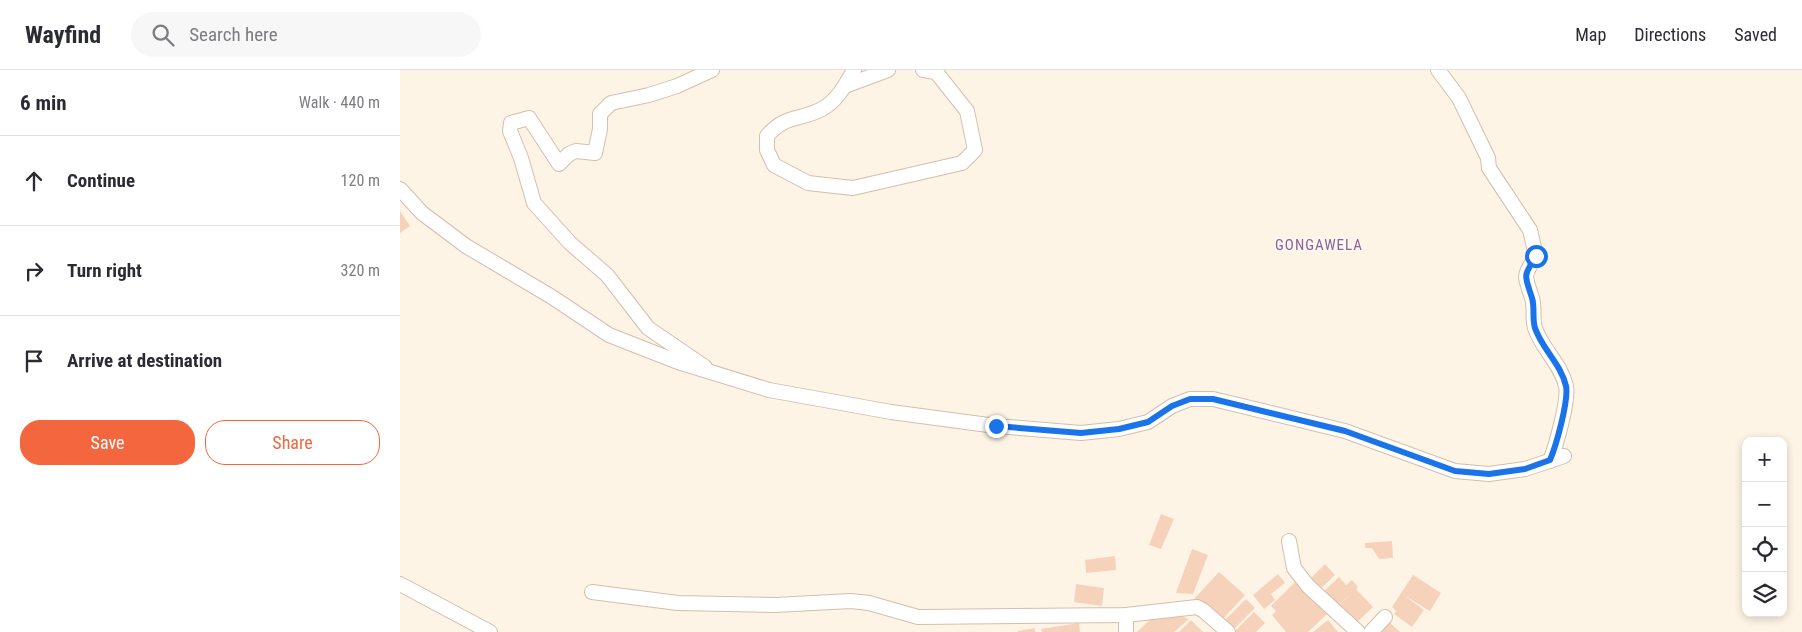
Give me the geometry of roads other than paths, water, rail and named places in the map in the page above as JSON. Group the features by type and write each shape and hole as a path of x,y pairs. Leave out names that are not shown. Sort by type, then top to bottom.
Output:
{"street":[{"path":"712,70 649,96 611,103 600,114 600,130 595,154 576,151 569,154 559,164 529,118 511,123 510,131 521,158 534,203 570,243 607,275 648,328 712,372"},
{"path":"854,70 841,92 822,109 778,124 767,136 767,150 774,165 808,182 853,188 962,163 976,150 967,111 936,72 923,70"},
{"path":"845,86 888,70"},
{"path":"1438,70 1459,98 1488,158 1489,168 1530,230 1536,256 1526,272 1528,291 1532,297 1535,328 1558,365 1566,387 1556,445 1550,460"},
{"path":"400,189 422,213 466,246 552,297 609,335 678,362 769,390 891,412 996,426 1081,433 1119,429 1148,422 1172,406 1190,399 1213,399 1345,431 1455,471 1489,474 1525,469 1564,456"},
{"path":"1289,541 1294,568 1308,586 1358,632"},
{"path":"400,584 490,632"},
{"path":"592,592 678,603 775,605 851,601 918,617 1126,615 1197,607 1228,632"},
{"path":"1126,615 1126,632"},
{"path":"1371,632 1385,617"}],"district":[{"name":"GONGAWELA","path":"1319,245"}]}
